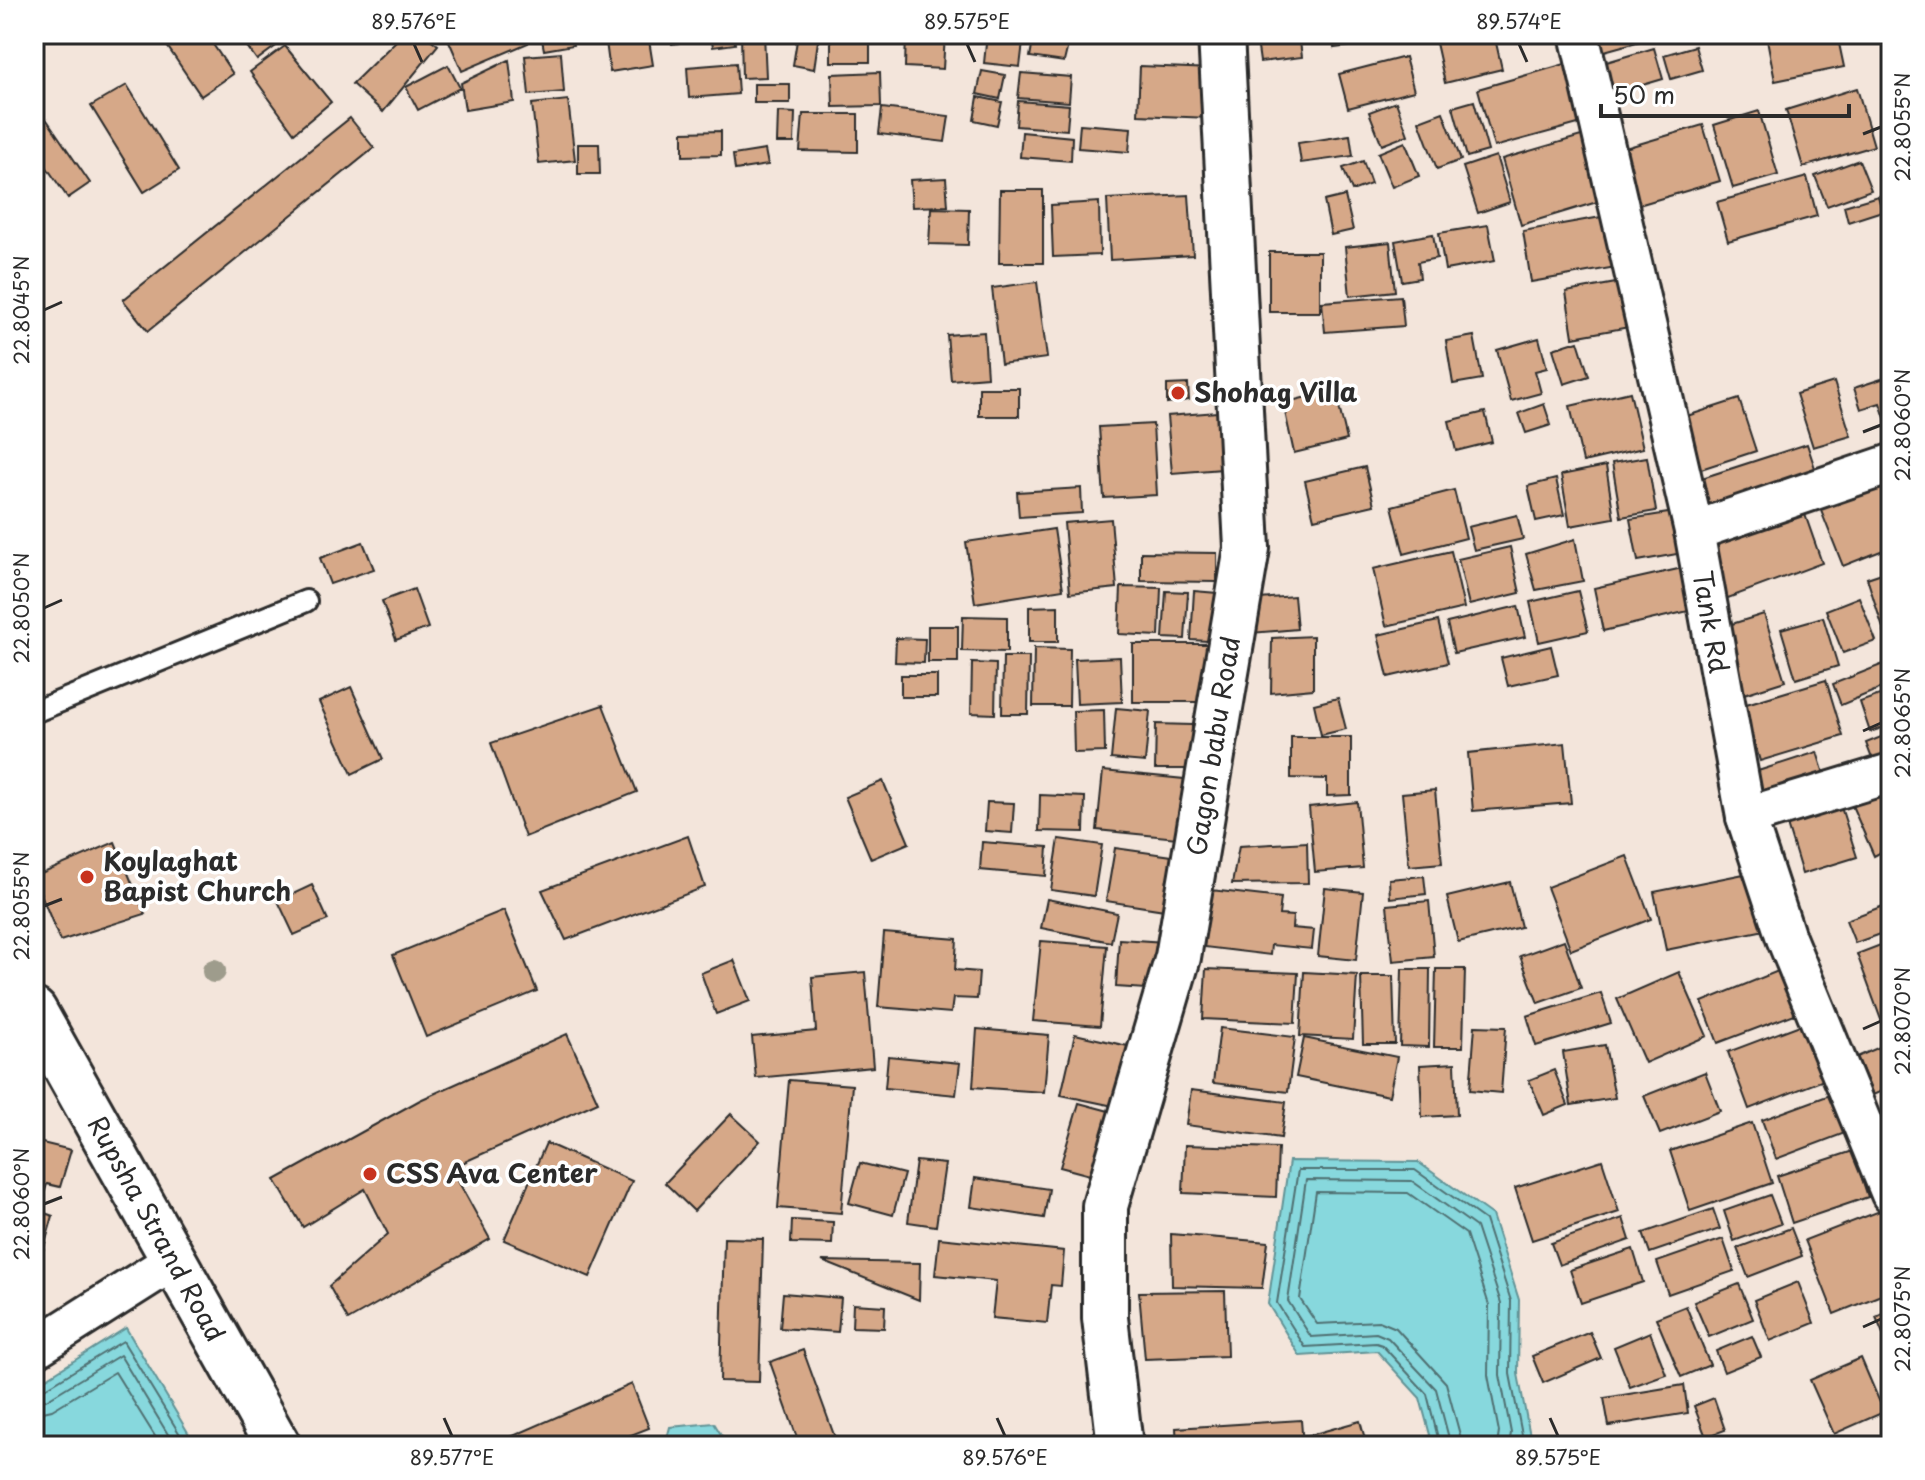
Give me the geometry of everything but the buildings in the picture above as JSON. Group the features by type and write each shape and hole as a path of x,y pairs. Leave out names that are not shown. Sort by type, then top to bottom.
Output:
{"street":[{"name":"Gagon babu Road","path":"1120,1446 1105,1318 1105,1206 1178,957 1247,548 1221,34"},
{"name":"Tank Rd","path":"1579,34 1694,531 1746,817 1786,938 1891,1194"},
{"path":"1694,531 1891,464"},
{"path":"1746,817 1891,773"},
{"name":"Rupsha Strand Road","path":"34,1011 46,1059 173,1261 278,1446"},
{"path":"34,1349 173,1261"}],"lane":[{"path":"34,712 306,601"}],"water":[{"path":"1289,1161 1418,1162 1492,1215 1519,1300 1518,1374 1531,1441 1520,1446 1433,1446 1420,1398 1377,1351 1300,1356 1268,1304"},
{"path":"126,1328 196,1446 34,1446 34,1386"},
{"path":"714,1423 728,1446 665,1446 670,1427"}],"place":[{"name":"Shohag Villa","path":"1178,393"},
{"name":"Koylaghat Bapist Church","path":"87,877"},
{"name":"CSS Ava Center","path":"370,1174"}]}
